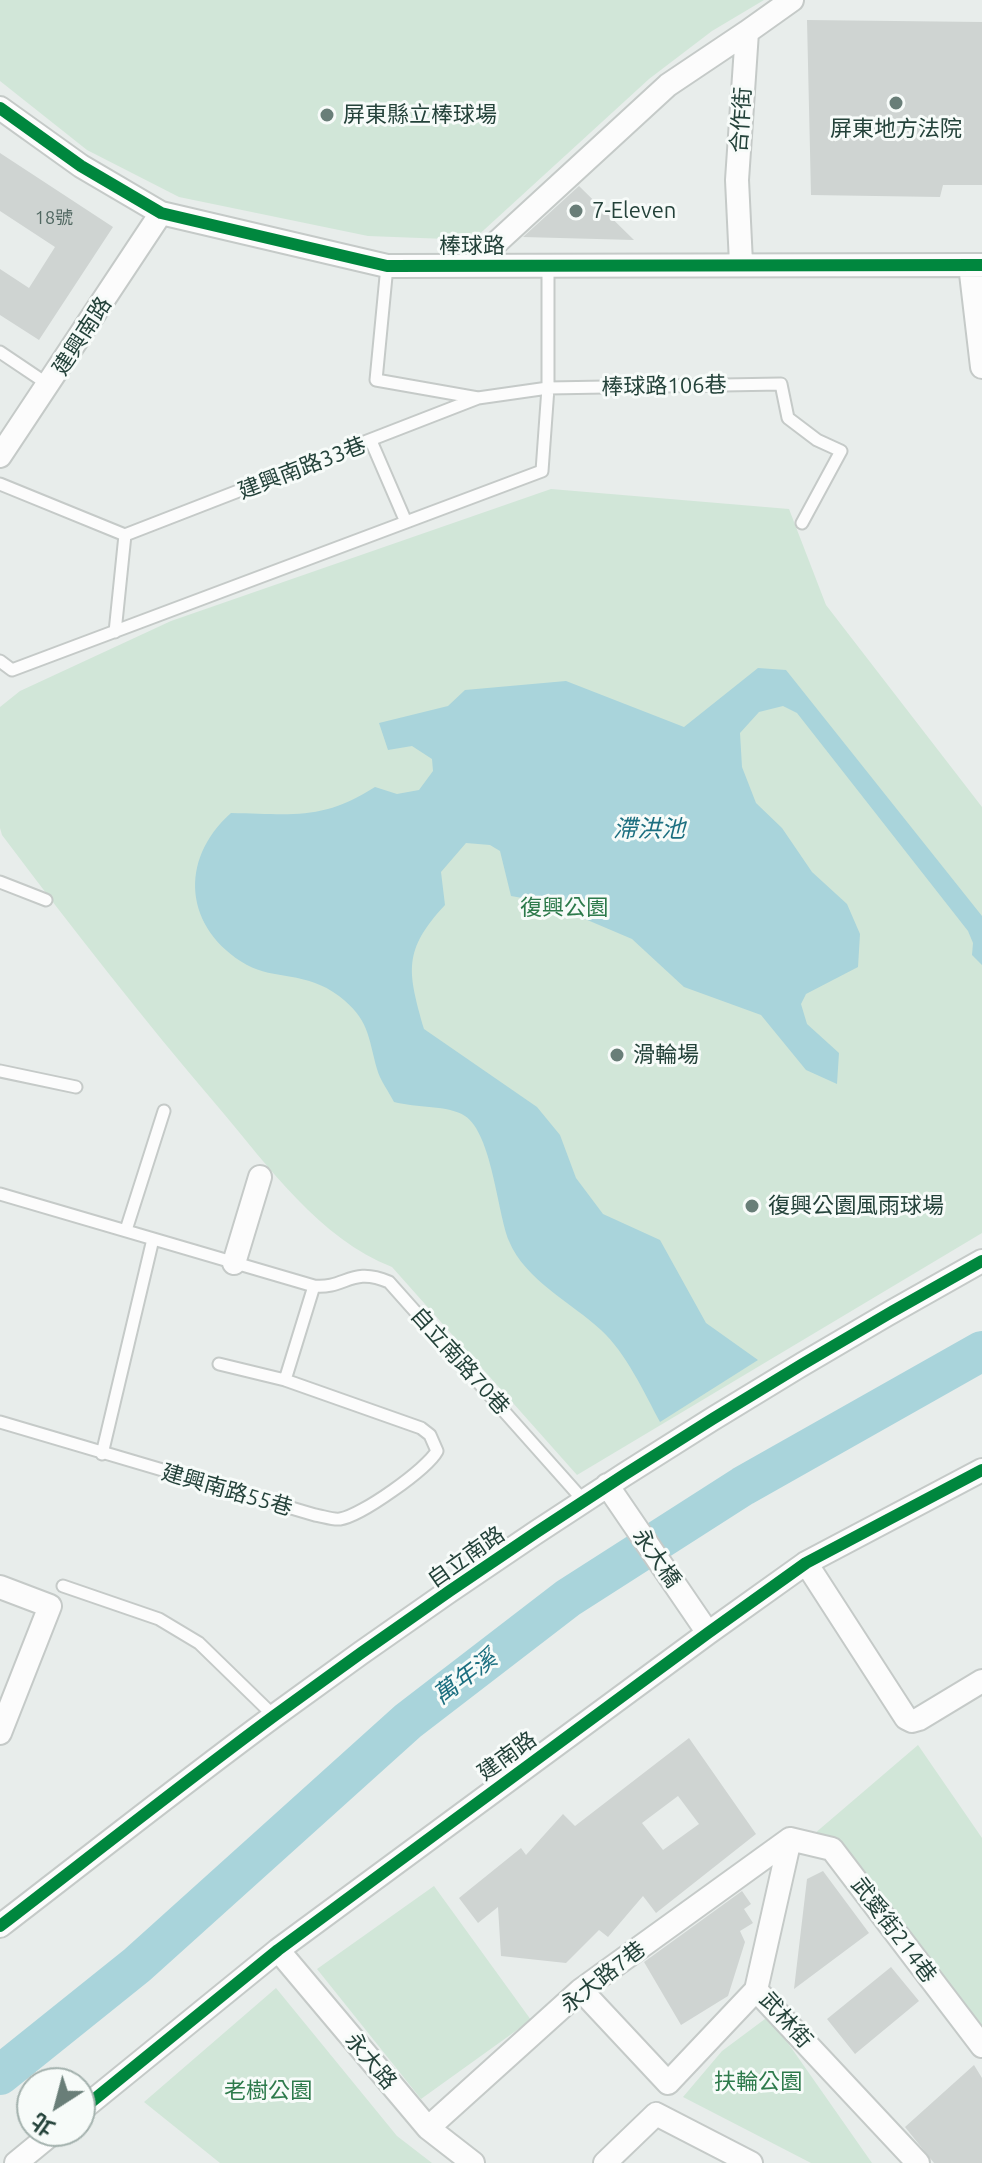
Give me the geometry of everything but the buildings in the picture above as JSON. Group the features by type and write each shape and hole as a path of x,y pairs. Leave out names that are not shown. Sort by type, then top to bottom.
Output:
{"street":[{"path":"471,266 668,85 792,0"},
{"name":"合作街","path":"741,263 737,180 747,32"},
{"name":"棒球路","path":"0,108 81,166 161,213 387,266 976,265"},
{"name":"建興南路","path":"0,456 50,386 161,213"},
{"path":"976,265 982,367"},
{"path":"234,1263 260,1177"},
{"name":"自立南路","path":"0,1926 274,1716 583,1500 769,1383 982,1261"},
{"name":"建南路","path":"96,2098 278,1950 708,1632 806,1563 982,1470"},
{"name":"永大橋","path":"607,1485 708,1632"},
{"path":"806,1563 906,1718 912,1721 919,1719 982,1681"},
{"path":"0,1587 50,1606 0,1733"},
{"name":"武林街","path":"790,1839 756,1990 918,2163"},
{"name":"永大路7巷","path":"428,2128 581,1990 790,1839"},
{"name":"武愛街214巷","path":"790,1839 832,1849 982,2046"},
{"name":"永大路","path":"278,1950 428,2128 469,2162"},
{"path":"581,1990 668,2083"},
{"path":"605,2163 656,2114 668,2083 756,1990"},
{"path":"656,2114 751,2163"},
{"path":"16,2163 36,2147"}],"lane":[{"path":"0,661 12,670 542,471 548,388 548,265"},
{"path":"387,266 376,380 478,398"},
{"path":"0,352 50,386"},
{"name":"棒球路106巷","path":"478,398 548,388 781,384 788,418 817,440 841,451 802,523"},
{"name":"建興南路33巷","path":"125,535 478,398"},
{"path":"371,441 406,522"},
{"path":"0,484 125,535 115,632"},
{"path":"0,882 46,900"},
{"path":"0,1071 76,1087"},
{"path":"126,1230 164,1111"},
{"name":"自立南路70巷","path":"0,1194 314,1286 330,1288 347,1278 371,1274 389,1282 583,1500"},
{"path":"102,1454 153,1239"},
{"path":"219,1364 285,1380 314,1286"},
{"name":"建興南路55巷","path":"0,1422 102,1454 339,1519 360,1511 418,1471 437,1451 430,1435 421,1428 285,1380"},
{"path":"63,1586 159,1619 199,1643 274,1716"}],"green space":[{"name":"屏東縣立棒球場","path":"0,0 764,0 712,31 649,79 473,240 368,236 179,197 87,150 0,81"},
{"name":"復興公園","path":"551,489 789,509 826,605 982,807 982,1233 577,1475 392,1267 366,1255 341,1238 276,1176 108,973 2,835 0,828 0,707 20,691 171,621"},
{"path":"918,1745 982,1838 982,2050 814,1834"},
{"path":"434,1886 531,2020 421,2099 317,1969"},
{"name":"老樹公園","path":"276,1988 397,2136 432,2163 220,2163 144,2102"},
{"name":"扶輪公園","path":"769,2016 872,2163 811,2163 683,2097 722,2051"}],"water":[{"name":"滯洪池","path":"758,668 786,670 982,916 982,965 972,955 973,943 968,931 797,713 783,706 759,712 740,733 742,767 756,803 782,828 812,872 847,904 860,934 858,967 806,994 801,1004 807,1024 839,1053 837,1084 806,1070 761,1015 684,987 632,939 545,902 511,896 500,851 490,845 466,843 441,872 445,905 421,936 412,963 414,992 424,1029 537,1107 560,1135 576,1178 603,1214 660,1240 706,1323 758,1360 660,1422 634,1373 610,1339 537,1279 516,1255 505,1228 488,1156 474,1125 458,1112 394,1102 378,1073 362,1021 339,996 303,979 257,970 226,950 210,933 200,913 196,872 202,852 231,813 306,813 339,806 375,787 397,794 419,790 433,771 432,759 412,746 388,750 379,723 448,706 465,690 566,681 684,727"}],"waterway":[{"name":"萬年溪","path":"0,2075 137,1965 408,1721 568,1598 743,1486 982,1351"}],"cycle path":[{"path":"0,108 81,166 161,213 387,266 982,265"},
{"path":"0,1926 274,1716 532,1535 799,1366 982,1261"},
{"path":"96,2098 278,1950 806,1563 982,1470"}],"place":[{"name":"屏東地方法院","path":"896,103"},
{"name":"屏東縣立棒球場","path":"327,115"},
{"name":"7-Eleven","path":"576,211"},
{"name":"滑輪場","path":"617,1055"},
{"name":"復興公園風雨球場","path":"752,1206"}]}
